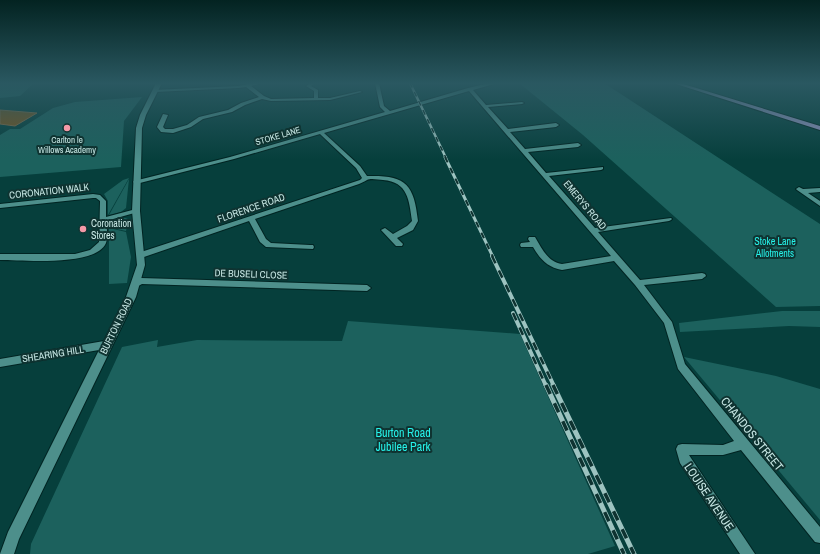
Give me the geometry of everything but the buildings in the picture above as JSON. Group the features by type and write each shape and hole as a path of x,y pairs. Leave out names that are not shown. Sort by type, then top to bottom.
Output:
{"main road":[{"path":"759,109 820,129"}],"street":[{"name":"BURTON ROAD","path":"7,554 13,537 136,284 141,265 136,211 139,128 146,109"},
{"path":"165,115 160,127 163,131 173,131 189,126 201,118 221,116 236,109"},
{"path":"384,109 388,112"},
{"name":"STOKE LANE","path":"136,182 322,134 399,109"},
{"name":"EMERYS ROAD","path":"488,109 638,283 668,322 673,342"},
{"path":"507,131 556,125"},
{"path":"322,134 358,168 366,178"},
{"path":"525,152 578,145"},
{"path":"546,175 602,168"},
{"name":"FLORENCE ROAD","path":"141,255 357,183 366,178 390,178 398,180 403,183 409,192 415,221 410,228 392,237"},
{"path":"820,190 801,190 820,204"},
{"name":"CORONATION WALK","path":"0,206 98,196 103,201 104,220 104,242 92,252 81,256 0,257"},
{"path":"104,220 136,211"},
{"path":"251,219 264,240 269,245 310,247"},
{"path":"593,232 670,219"},
{"path":"385,230 399,244"},
{"path":"524,245 534,241 547,262 553,266 562,267 615,258"},
{"path":"638,283 702,276"},
{"name":"DE BUSELI CLOSE","path":"136,284 141,281 367,288"},
{"name":"CHANDOS STREET","path":"673,342 681,366 820,537"},
{"name":"SHEARING HILL","path":"0,362 107,345"},
{"name":"LOUISE AVENUE","path":"743,444 723,450 682,449 684,459 748,554"}],"green space":[{"path":"52,109 133,109 124,121 121,167 0,177 0,135 10,129 20,129"},
{"name":"Stoke Lane Allotments","path":"551,109 644,109 820,224 820,306 776,307 583,135"},
{"path":"129,178 108,215 108,201 104,194 123,180"},
{"path":"129,179 126,208 121,212 109,215"},
{"path":"125,218 128,219 126,231 108,227 108,223"},
{"path":"109,228 126,232 131,257 127,283 109,284"},
{"path":"782,311 820,311 820,327 789,326 680,332 679,323"},
{"name":"Burton Road Jubilee Park","path":"348,321 520,334 615,546 588,554 30,554 31,544 122,347 158,340 157,347 197,340 342,341"},
{"path":"684,357 776,376 820,389 820,520"}],"railway":[{"path":"422,109 446,158"},
{"path":"445,157 493,257"},
{"path":"492,256 554,386"},
{"path":"513,313 546,386"},
{"path":"546,385 624,554"},
{"path":"553,385 634,554"}],"place":[{"name":"Carlton le Willows Academy","path":"67,128"},
{"name":"Coronation Stores","path":"83,229"}]}
